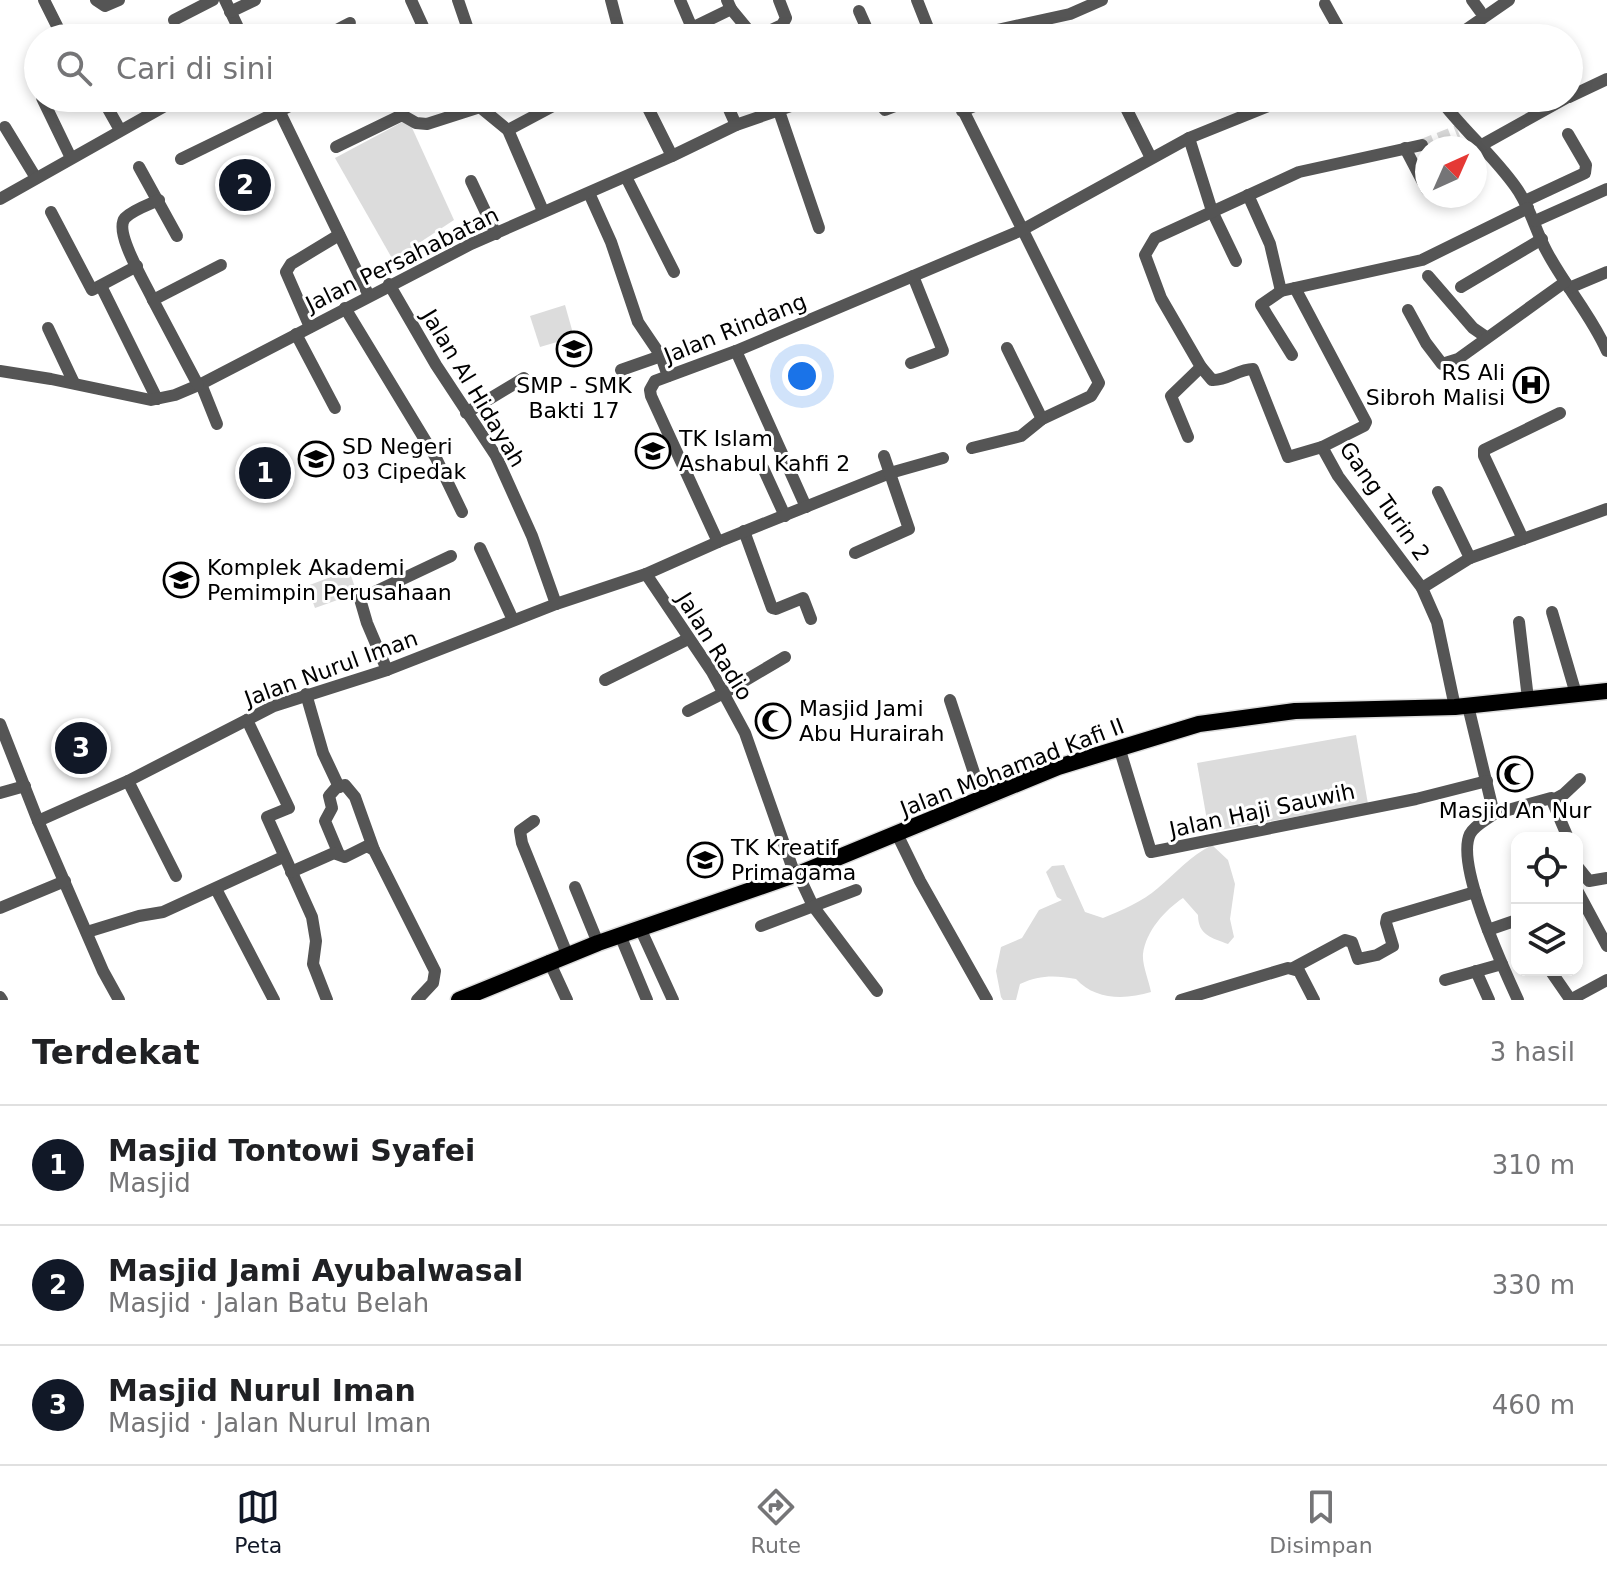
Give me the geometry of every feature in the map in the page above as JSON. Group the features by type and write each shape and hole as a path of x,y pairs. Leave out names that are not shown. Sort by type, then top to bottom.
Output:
{"main road":[{"name":"Jalan Mohamad Kafi II","path":"465,999 553,970 567,954 598,943 623,942 643,936 901,842 982,797 1058,767 1120,753 1199,724 1295,711 1464,709 1607,691"}],"street":[{"path":"44,0 56,24"},
{"path":"96,0 105,6 119,0"},
{"path":"174,20 213,0"},
{"path":"236,24 227,6 255,0"},
{"path":"422,24 412,3 428,0"},
{"path":"458,0 466,24"},
{"path":"611,0 617,24"},
{"path":"680,0 688,24"},
{"path":"779,0 786,18 783,24"},
{"path":"917,0 926,24"},
{"path":"1025,24 1070,14 1102,0"},
{"path":"1472,0 1480,11"},
{"path":"1474,24 1509,0"},
{"path":"1325,4 1336,24"},
{"path":"705,24 729,5 744,24"},
{"path":"859,11 865,24"},
{"path":"1583,90 1607,79"},
{"path":"49,112 71,158"},
{"path":"110,112 118,126"},
{"path":"0,199 71,158 118,126 148,112"},
{"path":"181,159 279,112 369,296"},
{"path":"336,147 402,115 416,123 427,124 455,112"},
{"path":"489,112 508,130 543,211"},
{"path":"508,130 542,112"},
{"path":"650,112 672,156"},
{"path":"730,112 736,125"},
{"name":"Jalan Persahabatan","path":"0,371 157,399 200,384 471,244 736,125 776,112"},
{"path":"779,112 819,228"},
{"path":"963,112 1099,383 1091,396 1042,419 1021,436 972,448"},
{"path":"1128,112 1151,158"},
{"name":"Jalan Rindang","path":"718,542 651,396 651,385 1022,230 1189,138 1253,112"},
{"path":"1448,112 1468,136"},
{"path":"1487,142 1541,112"},
{"path":"5,127 36,178"},
{"path":"1292,355 1261,305 1281,291 1422,260 1585,173 1586,165 1568,134"},
{"path":"1189,138 1212,211 1236,261"},
{"path":"1322,447 1288,457 1253,369 1220,381 1212,380 1201,367 1161,298 1145,255 1155,238 1299,172 1415,146"},
{"path":"1405,148 1415,167"},
{"path":"1487,154 1527,204 1567,285 1589,316 1607,351"},
{"path":"139,167 177,236"},
{"path":"626,177 674,272"},
{"path":"471,181 496,234"},
{"path":"1535,221 1607,189"},
{"path":"589,193 631,294 638,322 661,356 668,376"},
{"path":"1248,195 1270,244 1281,291"},
{"path":"159,200 132,214 121,225 121,233 153,300 200,384 217,424"},
{"path":"51,212 90,288 101,286 137,266"},
{"path":"310,327 286,272 291,264 339,235"},
{"path":"1461,287 1542,239"},
{"path":"153,300 221,265"},
{"path":"1408,310 1442,364 1458,359 1486,337 1567,285 1607,272"},
{"path":"911,363 943,351 913,276"},
{"path":"1428,276 1473,328 1486,337"},
{"name":"Jalan Al Hidayah","path":"389,284 466,413 496,456 532,536 556,604"},
{"path":"101,286 157,399"},
{"name":"Gang Turin 2","path":"1295,288 1366,422 1364,426 1322,447 1338,476 1422,588 1437,622 1487,781 1494,814"},
{"path":"345,308 436,458 462,512"},
{"path":"48,328 74,383"},
{"path":"296,334 335,408"},
{"path":"1007,348 1042,419"},
{"path":"736,351 806,507"},
{"path":"621,370 661,356"},
{"path":"1188,437 1171,396 1201,367"},
{"path":"466,413 524,378"},
{"path":"1523,539 1484,456 1484,450 1560,413"},
{"path":"855,553 909,529 884,456"},
{"path":"556,604 646,574 890,473 943,458"},
{"path":"763,468 785,516"},
{"path":"1438,492 1470,558"},
{"path":"1422,588 1470,558 1607,509"},
{"path":"744,531 772,608 803,598 811,619"},
{"path":"480,548 513,620"},
{"path":"387,670 360,599 451,556"},
{"name":"Jalan Radio","path":"646,574 724,693 745,733 781,843 813,906 877,991"},
{"name":"Jalan Nurul Iman","path":"38,821 306,694 387,670 556,604"},
{"path":"1552,612 1576,694"},
{"path":"1519,622 1528,699"},
{"path":"605,680 688,639"},
{"path":"688,711 785,657"},
{"path":"306,694 323,753 339,787"},
{"path":"950,700 982,797"},
{"path":"247,720 289,808 267,817 315,926 313,964 327,1000"},
{"path":"0,724 38,821 103,971 119,1000"},
{"name":"Jalan Haji Sauwih","path":"1120,753 1151,852 1416,799 1487,781"},
{"path":"1553,800 1580,779"},
{"path":"128,781 176,876"},
{"path":"0,793 25,786"},
{"path":"374,850 367,846 345,857 338,852 325,821 332,808 329,796 339,787 347,786 352,792 374,850 434,968 434,981 421,995"},
{"path":"1518,1000 1475,892 1468,844 1470,833 1494,814 1548,797 1553,800 1566,832"},
{"path":"534,821 520,831 522,843 567,954"},
{"path":"901,842 987,1000"},
{"path":"291,872 338,852"},
{"path":"87,932 163,912 283,857"},
{"path":"1583,875 1586,880 1607,878"},
{"path":"0,908 65,881"},
{"path":"575,887 598,943"},
{"path":"216,889 274,1000"},
{"path":"761,926 856,890"},
{"path":"1181,1000 1202,997 1293,968 1345,940 1352,942 1358,959 1377,955 1393,946 1387,931 1387,918 1475,892"},
{"path":"1583,901 1607,946"},
{"path":"1488,930 1511,922"},
{"path":"643,936 673,1000"},
{"path":"623,942 647,1000"},
{"path":"1445,980 1502,964"},
{"path":"1293,968 1299,971 1314,1000"},
{"path":"553,970 567,1000"},
{"path":"1476,971 1489,1000"},
{"path":"1554,976 1570,999 1607,980"}],"shaded area":[{"path":"408,119 454,220 393,260 335,158"},
{"path":"565,305 574,337 540,347 530,316"},
{"path":"349,570 357,593 315,608 307,586"},
{"path":"1356,735 1368,804 1209,832 1197,763"},
{"path":"1212,845 1228,860 1235,884 1230,919 1234,937 1228,944 1203,931 1198,915 1183,898 1157,922 1145,945 1144,963 1151,992 1111,996 1092,991 1076,979 1047,977 1020,984 1016,1000 1003,1000 996,971 1001,947 1022,938 1039,910 1062,900 1057,897 1046,872 1052,866 1064,865 1085,912 1103,918 1145,897 1190,859"}],"tunnel":[{"path":"1445,136 1458,131"}],"place":[{"name":"Masjid Jami Ayubalwasal","path":"245,185"},
{"name":"SMP - SMK Bakti 17","path":"574,349"},
{"name":"RS Ali Sibroh Malisi","path":"1531,385"},
{"name":"TK Islam Ashabul Kahfi 2","path":"653,451"},
{"name":"SD Negeri 03 Cipedak","path":"316,459"},
{"name":"Masjid Tontowi Syafei","path":"265,473"},
{"name":"Komplek Akademi Pemimpin Perusahaan","path":"181,580"},
{"name":"Masjid Jami Abu Hurairah","path":"773,721"},
{"name":"Masjid Nurul Iman","path":"81,748"},
{"name":"Masjid An Nur","path":"1515,774"},
{"name":"TK Kreatif Primagama","path":"705,860"}]}
